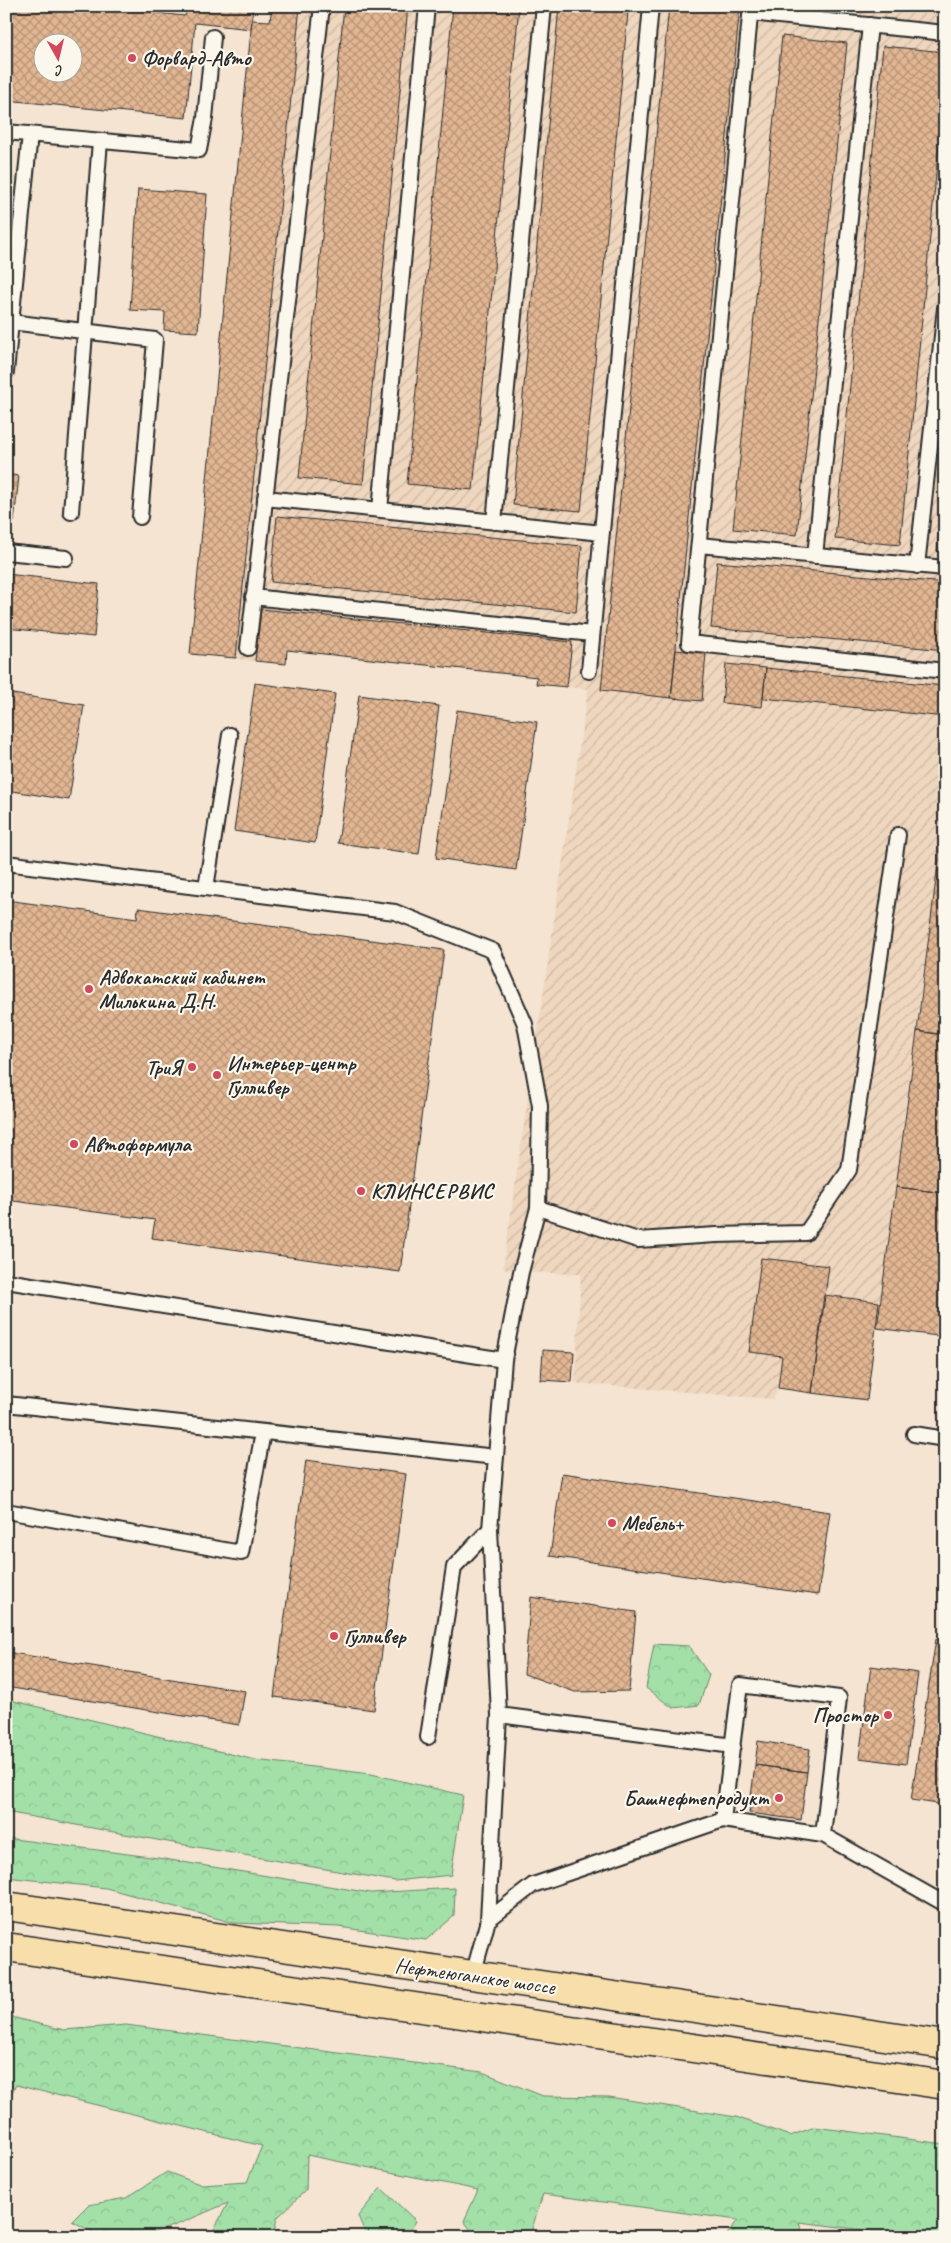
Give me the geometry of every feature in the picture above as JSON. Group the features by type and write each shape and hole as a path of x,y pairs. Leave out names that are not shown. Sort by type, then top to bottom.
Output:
{"main road":[{"name":"Нефтеюганское шоссе","path":"6,1906 945,2045"},
{"name":"Нефтеюганское шоссе","path":"6,1947 945,2085"}],"lane":[{"path":"248,648 322,6"},
{"path":"380,510 426,6"},
{"path":"494,522 544,6"},
{"path":"589,671 652,6"},
{"path":"945,33 751,9 689,643 945,671"},
{"path":"815,556 870,25"},
{"path":"6,132 199,150 205,118 213,37"},
{"path":"6,372 30,134"},
{"path":"70,512 100,141"},
{"path":"918,566 945,308"},
{"path":"11,322 155,340 140,517"},
{"path":"265,498 602,534"},
{"path":"699,545 945,568"},
{"path":"6,552 66,558"},
{"path":"253,597 592,634"},
{"path":"206,888 230,735"},
{"path":"538,1208 638,1240 716,1235 806,1233 849,1170 898,834"},
{"path":"6,863 395,912 493,951 526,1024 540,1106 538,1208 521,1272 504,1360 490,1529 499,1714 488,1920 474,1976"},
{"path":"6,1281 504,1360"},
{"path":"6,1404 496,1457"},
{"path":"6,1511 242,1553 263,1432"},
{"path":"914,1434 945,1439"},
{"path":"428,1737 454,1567 490,1529"},
{"path":"723,1820 740,1684 839,1698 823,1835"},
{"path":"499,1714 733,1746"},
{"path":"488,1920 533,1885 723,1820 823,1835 945,1904"}],"shaded area":[{"path":"272,6 945,6 945,807 867,1400 778,1388 773,1399 575,1383 581,1274 521,1272 503,1268 588,689 536,684 536,677 287,650 286,664 190,654 252,20 270,21"}],"green space":[{"path":"654,1644 689,1646 709,1675 699,1705 673,1708 646,1688"},
{"path":"6,1699 255,1760 371,1774 463,1795 451,1875 395,1881 6,1812"},
{"path":"6,1838 158,1858 371,1893 455,1888 454,1916 426,1940 339,1927 234,1923 106,1888 6,1877"},
{"path":"6,2012 15,2018 64,2030 126,2025 482,2072 543,2096 609,2097 736,2117 790,2136 815,2127 945,2144 945,2237 922,2237 799,2222 804,2237 725,2237 738,2220 543,2194 530,2235 476,2237 464,2221 478,2190 307,2155 306,2190 277,2218 273,2237 210,2237 228,2203 169,2228 138,2236 123,2238 107,2237 72,2221 88,2205 126,2198 167,2172 202,2185 247,2182 262,2146 16,2085 6,2102"},
{"path":"381,2188 416,2221 406,2237 367,2237 358,2216"}],"building":[{"name":"Форвард-Авто","path":"6,6 93,6 185,16 187,6 253,6 251,29 195,23 186,118 6,100"},
{"path":"272,6 300,6 236,658 190,654 252,20 270,21"},
{"path":"344,6 408,6 363,484 299,478"},
{"path":"453,6 519,6 473,490 407,484"},
{"path":"559,6 628,12 581,511 513,505"},
{"path":"669,6 740,6 671,698 601,690"},
{"path":"782,36 847,43 797,535 733,529"},
{"path":"883,46 945,52 945,82 900,545 835,539"},
{"path":"138,189 207,194 198,332 164,330 165,312 130,310"},
{"path":"945,471 945,552 937,551"},
{"path":"6,474 19,476 14,522 6,521"},
{"path":"277,516 582,546 576,612 271,582"},
{"path":"717,562 945,583 945,650 711,628"},
{"path":"6,574 99,584 94,637 6,628"},
{"path":"261,609 572,642 567,687 536,684 537,677 287,650 286,664 255,661"},
{"path":"676,650 706,653 702,701 671,698"},
{"path":"726,664 766,668 762,707 722,703"},
{"path":"766,668 945,686 945,717 763,698"},
{"path":"255,683 335,694 315,843 234,831"},
{"path":"6,693 84,705 69,800 6,790"},
{"path":"359,695 439,706 419,854 338,843"},
{"path":"457,710 537,722 516,870 436,858"},
{"path":"945,815 945,1035 917,1031"},
{"name":"Интерьер-центр Гулливер","path":"6,900 137,918 138,908 444,950 400,1272 152,1238 155,1220 6,1200"},
{"path":"917,1031 945,1035 945,1193 896,1187"},
{"path":"896,1187 945,1193 945,1276 941,1301 945,1301 945,1337 877,1328"},
{"path":"761,1258 829,1266 812,1393 778,1388 782,1356 749,1352"},
{"path":"824,1295 879,1302 867,1400 812,1393"},
{"path":"543,1350 574,1352 572,1382 541,1380"},
{"name":"Гулливер","path":"306,1460 406,1474 374,1710 274,1697"},
{"path":"562,1473 830,1512 818,1595 550,1556"},
{"path":"531,1597 636,1612 629,1691 575,1692 524,1674"},
{"path":"936,1639 945,1641 945,1805 911,1800"},
{"path":"6,1652 245,1691 239,1725 6,1687"},
{"name":"Простор","path":"871,1666 918,1673 906,1764 859,1758"},
{"path":"758,1741 810,1749 807,1772 755,1765"},
{"path":"755,1765 807,1772 801,1820 749,1813"}],"place":[{"name":"Форвард-Авто","path":"132,58"},
{"name":"Адвокатский кабинет Милькина Д.Н.","path":"89,989"},
{"name":"ТриЯ","path":"192,1067"},
{"name":"Интерьер-центр Гулливер","path":"217,1075"},
{"name":"Автоформула","path":"74,1144"},
{"name":"КЛИНСЕРВИС","path":"361,1191"},
{"name":"Мебель+","path":"612,1523"},
{"name":"Гулливер","path":"334,1636"},
{"name":"Простор","path":"888,1715"},
{"name":"Башнефтепродукт","path":"779,1798"}]}
